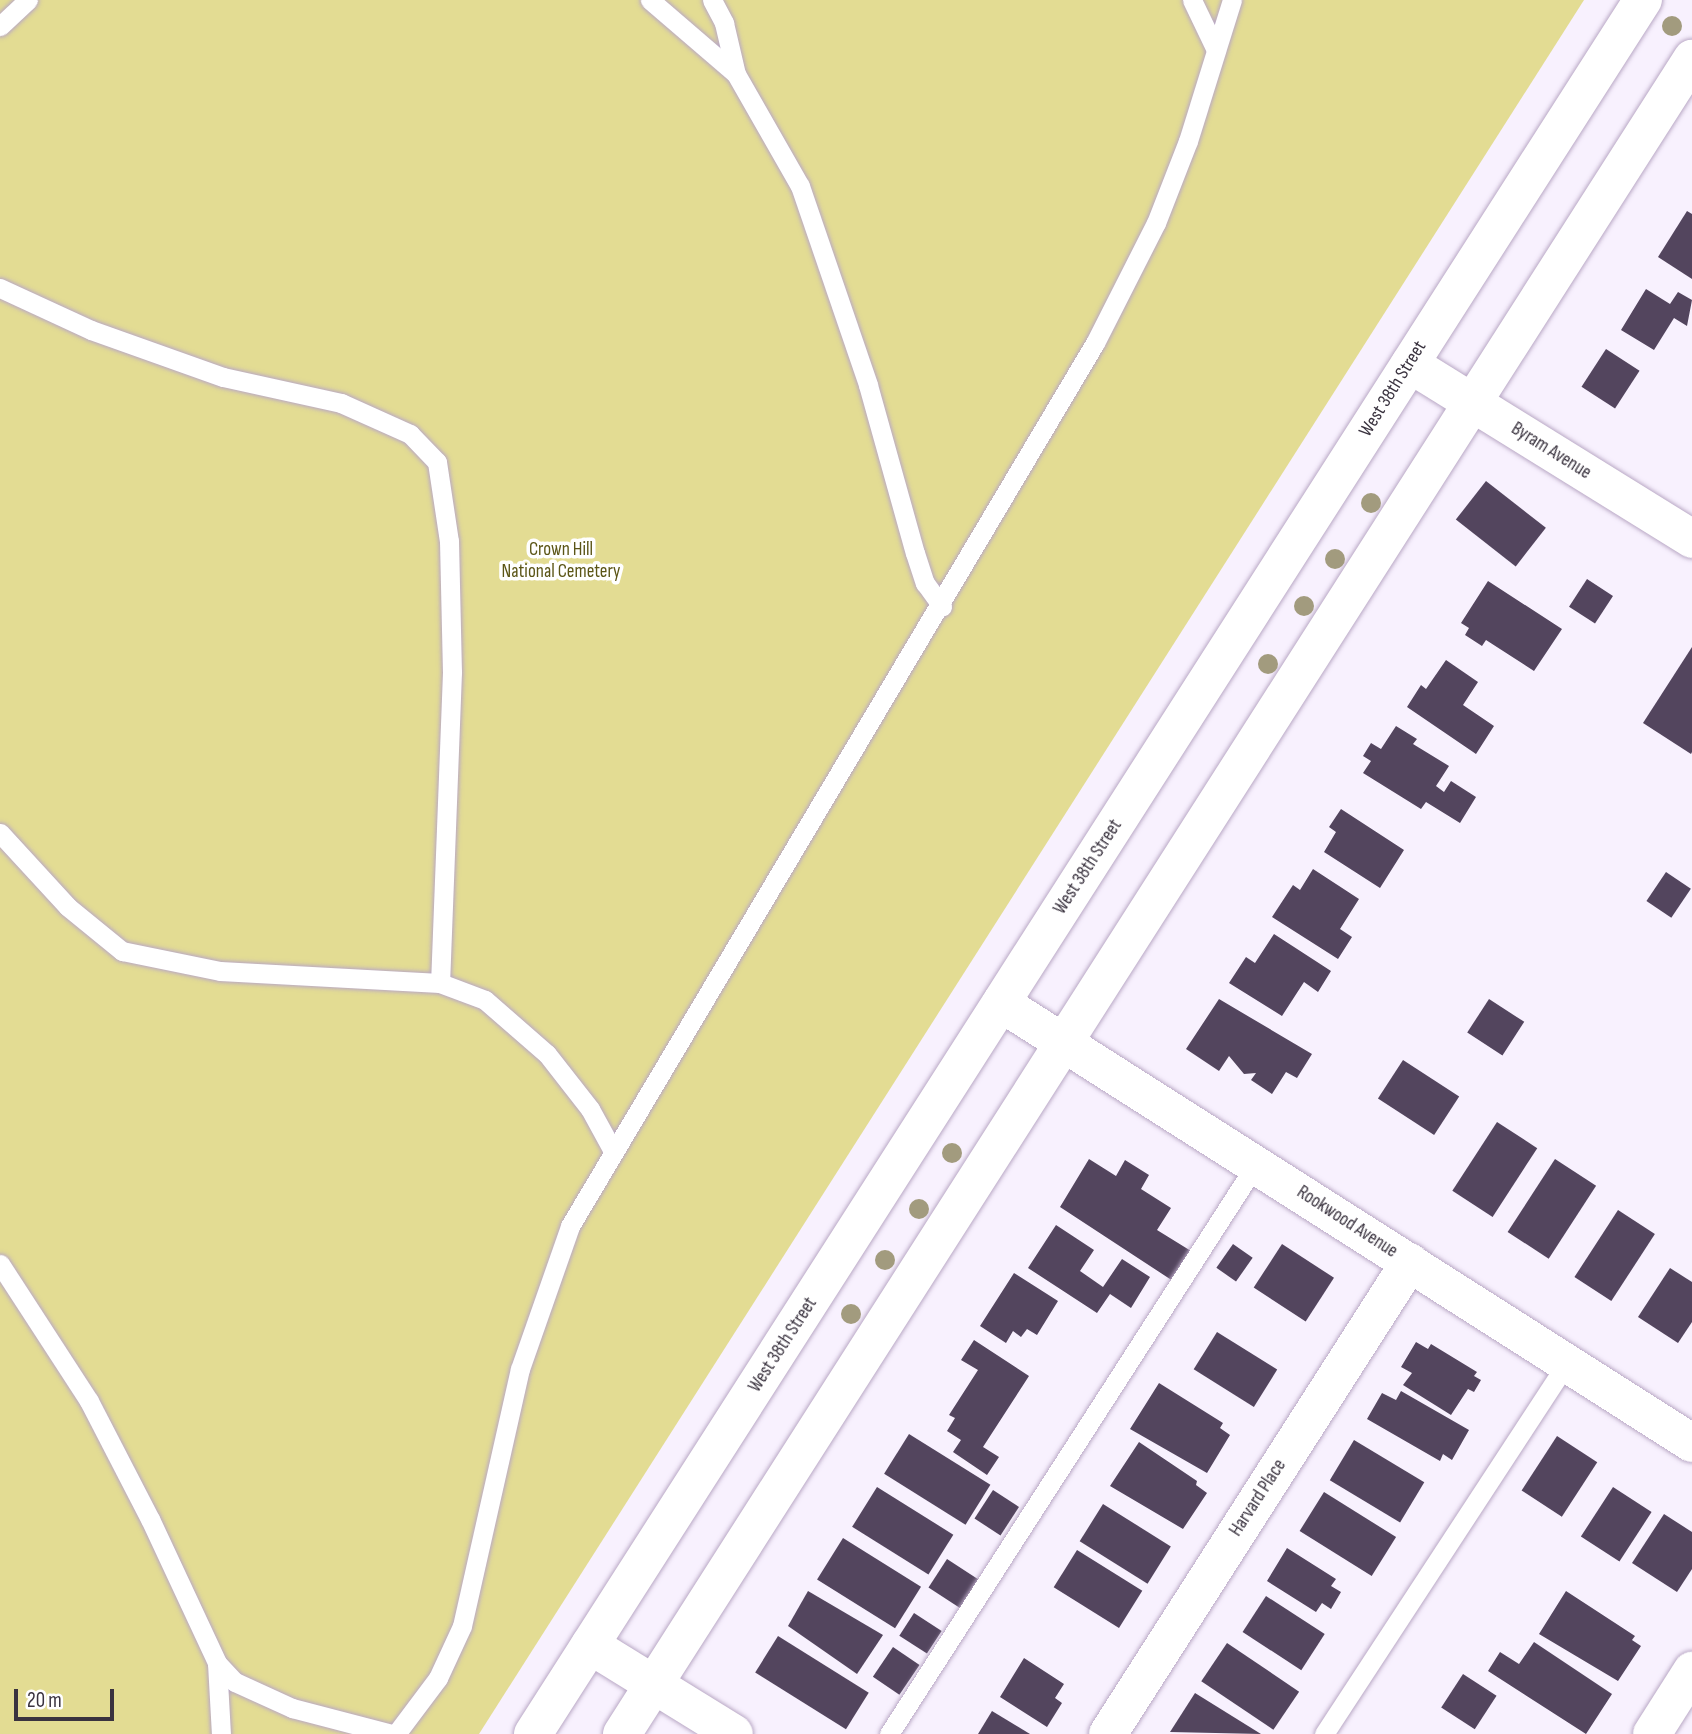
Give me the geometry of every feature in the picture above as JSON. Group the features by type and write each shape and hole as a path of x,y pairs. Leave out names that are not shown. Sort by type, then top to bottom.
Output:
{"main road":[{"name":"West 38th Street","path":"533,1734 1643,0"},
{"path":"622,1734 1692,59"},
{"name":"Byram Avenue","path":"1410,364 1692,539"},
{"name":"Rookwood Avenue","path":"1001,1003 1692,1443"},
{"name":"Harvard Place","path":"1108,1734 1410,1262"},
{"path":"590,1645 734,1734"},
{"path":"1652,1734 1692,1671"}],"lane":[{"path":"0,26 27,0"},
{"path":"650,0 736,74"},
{"path":"712,0 724,23 736,74 800,186 868,385 925,583 942,606"},
{"path":"1192,0 1216,50"},
{"path":"0,1264 89,1401 218,1663 235,1682 292,1709 394,1734 438,1678 462,1626 520,1369 570,1226 612,1151 942,606 1095,343 1156,223 1232,0"},
{"path":"0,288 92,330 223,377 341,403 410,434 437,462 449,541 452,672 440,983"},
{"path":"0,833 68,907 122,951 220,971 440,983 485,1000 547,1054 590,1109 612,1151"},
{"path":"890,1734 1256,1164"},
{"path":"1324,1734 1567,1363"},
{"path":"218,1663 221,1734"}],"green space":[{"name":"Crown Hill National Cemetery","path":"0,0 1584,0 479,1734 0,1734"}],"building":[{"path":"1687,211 1692,214 1692,279 1658,257"},
{"path":"1646,289 1670,304 1678,292 1692,300 1687,326 1674,318 1654,350 1621,330"},
{"path":"1606,349 1640,371 1615,409 1581,387"},
{"path":"1486,481 1546,528 1516,566 1456,520"},
{"path":"1587,579 1613,596 1595,624 1569,607"},
{"path":"1488,581 1562,629 1534,671 1486,640 1482,646 1465,635 1469,628 1461,623"},
{"path":"1692,647 1692,752 1691,754 1643,723"},
{"path":"1446,660 1478,682 1463,705 1494,726 1476,754 1407,707 1421,685 1426,689"},
{"path":"1396,726 1417,739 1413,744 1449,766 1436,786 1444,792 1451,781 1476,797 1460,823 1426,802 1421,809 1363,773 1371,761 1363,756 1371,743 1381,749"},
{"path":"1341,809 1404,850 1380,888 1324,852 1336,832 1329,827"},
{"path":"1313,869 1359,899 1340,929 1352,937 1338,959 1272,917 1293,885 1300,890"},
{"path":"1666,872 1691,889 1671,918 1646,901"},
{"path":"1274,934 1331,971 1318,992 1304,982 1282,1016 1229,983 1246,957 1255,963"},
{"path":"1219,999 1312,1054 1297,1078 1286,1072 1272,1094 1251,1080 1256,1073 1244,1074 1229,1056 1219,1071 1186,1049"},
{"path":"1489,999 1524,1022 1502,1055 1467,1033"},
{"path":"1403,1060 1459,1096 1434,1135 1378,1099"},
{"path":"1497,1122 1537,1148 1493,1217 1452,1191"},
{"path":"1089,1159 1116,1176 1125,1160 1149,1175 1141,1189 1171,1208 1157,1230 1191,1251 1173,1281 1060,1207"},
{"path":"1555,1159 1596,1186 1549,1259 1508,1232"},
{"path":"1618,1210 1655,1234 1611,1301 1574,1277"},
{"path":"1056,1225 1094,1250 1080,1271 1103,1287 1122,1259 1150,1277 1131,1308 1110,1294 1097,1313 1028,1268"},
{"path":"1233,1244 1253,1258 1236,1282 1216,1268"},
{"path":"1282,1244 1334,1278 1306,1321 1254,1288"},
{"path":"1670,1268 1692,1282 1692,1322 1678,1343 1638,1317"},
{"path":"1014,1273 1058,1301 1037,1335 1027,1329 1021,1337 1013,1331 1006,1343 980,1326"},
{"path":"1217,1332 1277,1370 1254,1407 1194,1369"},
{"path":"974,1340 1029,1376 983,1447 999,1457 987,1475 953,1452 961,1440 947,1431 955,1418 949,1415 978,1370 961,1360"},
{"path":"1416,1342 1428,1349 1431,1344 1477,1372 1474,1376 1481,1380 1474,1392 1468,1389 1451,1415 1403,1385 1412,1373 1401,1367"},
{"path":"1159,1383 1223,1423 1220,1428 1230,1435 1207,1473 1130,1429"},
{"path":"1401,1391 1469,1430 1452,1460 1443,1454 1440,1461 1367,1419 1382,1393 1396,1400"},
{"path":"909,1434 990,1485 966,1525 884,1474"},
{"path":"1557,1436 1597,1462 1562,1517 1522,1491"},
{"path":"1354,1440 1424,1482 1400,1523 1330,1480"},
{"path":"1139,1442 1197,1481 1196,1485 1207,1493 1183,1529 1110,1486"},
{"path":"877,1487 953,1535 928,1575 852,1527"},
{"path":"1613,1487 1652,1512 1619,1562 1581,1536"},
{"path":"993,1490 1019,1507 1000,1535 974,1519"},
{"path":"1324,1492 1396,1537 1372,1576 1300,1531"},
{"path":"1103,1504 1171,1546 1148,1584 1080,1541"},
{"path":"1664,1514 1692,1532 1692,1569 1677,1592 1632,1563"},
{"path":"843,1538 921,1587 895,1628 817,1580"},
{"path":"1287,1548 1336,1579 1331,1586 1341,1592 1331,1609 1322,1603 1316,1612 1267,1581"},
{"path":"1077,1550 1142,1591 1119,1628 1054,1587"},
{"path":"947,1559 979,1580 960,1608 928,1588"},
{"path":"808,1591 883,1635 857,1674 788,1626"},
{"path":"1566,1591 1635,1636 1632,1640 1641,1646 1618,1681 1539,1634"},
{"path":"1266,1596 1325,1634 1301,1670 1243,1632"},
{"path":"914,1613 942,1631 927,1654 899,1636"},
{"path":"778,1636 869,1693 846,1729 755,1672"},
{"path":"1534,1642 1612,1694 1586,1734 1488,1671 1500,1652 1519,1664"},
{"path":"1227,1643 1299,1692 1273,1730 1201,1681"},
{"path":"893,1647 920,1665 899,1695 873,1677"},
{"path":"1024,1658 1064,1684 1055,1698 1062,1703 1047,1727 1000,1697"},
{"path":"1463,1674 1497,1696 1475,1729 1441,1708"},
{"path":"1195,1693 1261,1734 1170,1732"},
{"path":"992,1711 1030,1734 978,1734"}]}
